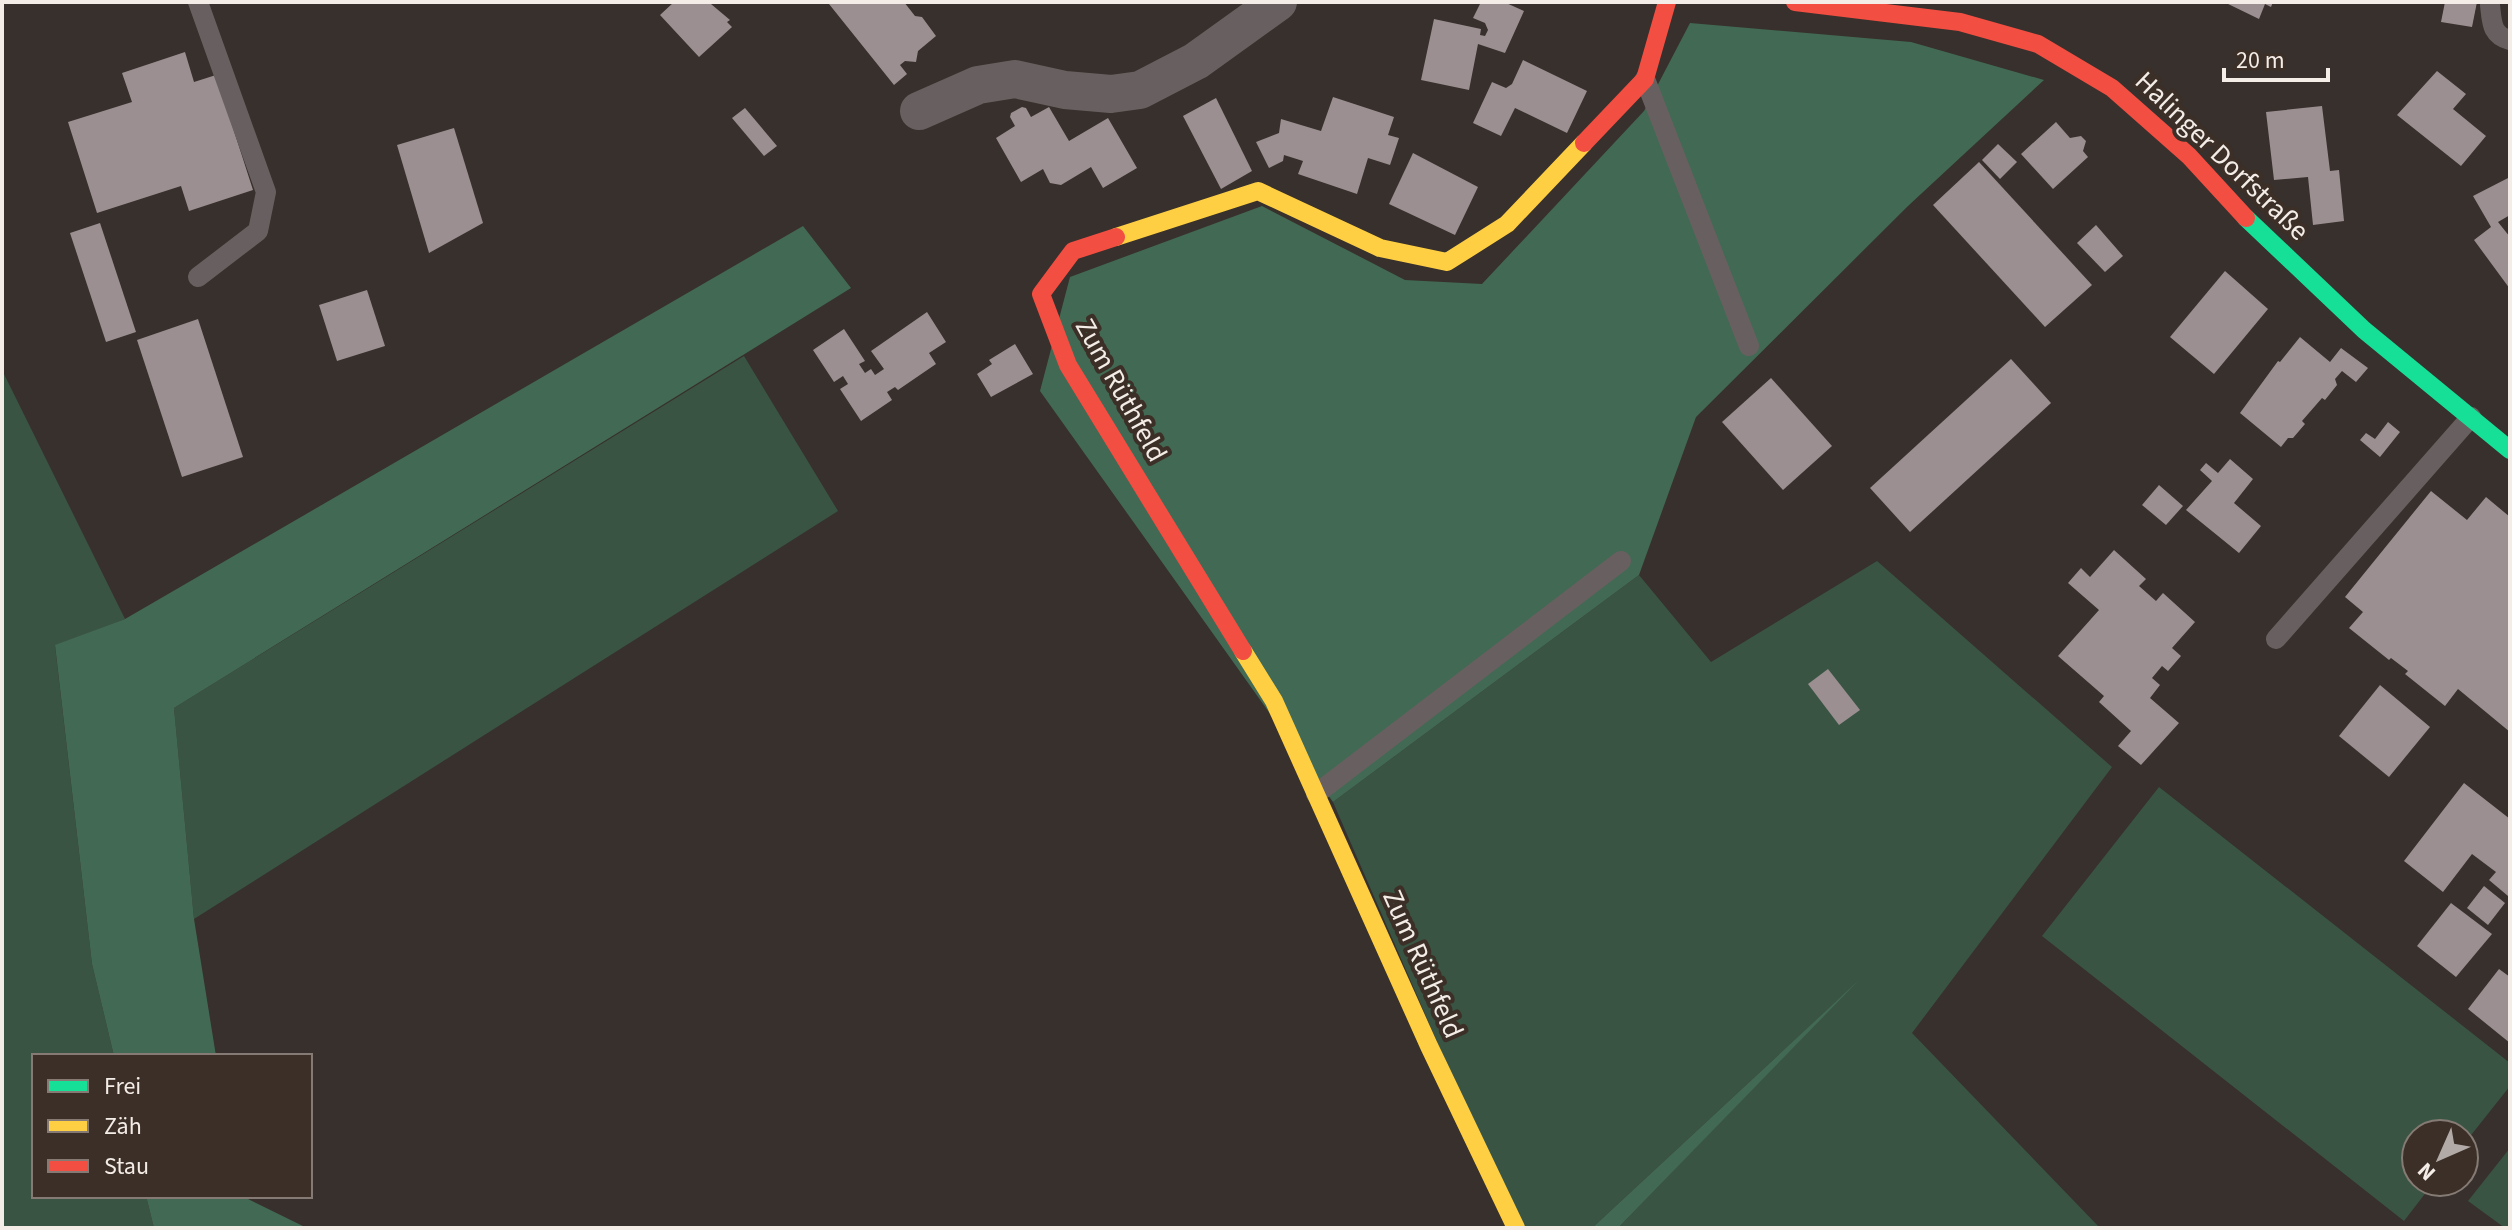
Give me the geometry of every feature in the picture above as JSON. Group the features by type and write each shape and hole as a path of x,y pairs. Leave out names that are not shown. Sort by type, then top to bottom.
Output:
{"street":[{"path":"919,111 978,85 1015,79 1065,90 1111,94 1140,90 1196,61 1278,2"},
{"name":"Zum Rüthfeld","path":"1516,1228 1429,1046 1274,701 1068,365 1041,294 1073,251 1258,191 1380,248 1447,262 1507,224 1645,79 1667,2"},
{"name":"Halinger Dorfstraße","path":"1795,2 1960,22 2038,44 2112,88 2189,156 2262,236 2364,330 2510,450"}],"lane":[{"path":"198,2 266,192 258,231 198,277"},
{"path":"2490,5 2493,31 2499,37 2510,40"},
{"path":"1645,79 1749,346"},
{"path":"2276,639 2471,417"},
{"path":"1316,794 1621,561"}],"green space":[{"path":"1690,23 1911,42 2044,80 1908,206 1696,417 1639,575 1333,802 1040,391 1070,277 1262,206 1405,280 1482,284 1644,111"},
{"path":"803,226 851,288 174,708 194,919 216,1054 114,1054 92,964 55,645 125,619"},
{"path":"744,356 838,511 194,919 174,708"},
{"path":"2,370 125,619 55,646 92,964 114,1054 32,1054 32,1198 146,1198 154,1228 2,1228"},
{"path":"1877,561 2112,767 1912,1033 2100,1228 1618,1228 1842,996 1592,1228 1518,1228 1333,802 1639,575 1711,662"},
{"path":"2159,787 2510,1063 2510,1086 2480,1124 2480,1118 2400,1118 2400,1198 2422,1198 2404,1221 2042,936"},
{"path":"1859,980 1618,1228 1592,1228"},
{"path":"2510,1148 2510,1228 2505,1228 2468,1201 2480,1198 2480,1186"},
{"path":"146,1198 246,1198 307,1228 154,1228"}],"building":[{"path":"674,2 713,2 711,4 730,20 727,22 732,27 699,57 660,15"},
{"path":"904,2 915,16 922,17 936,36 918,51 916,62 905,61 900,65 907,74 894,85 829,4"},
{"path":"1481,2 1504,2 1524,11 1505,53 1478,44 1469,90 1421,80 1434,19 1481,29 1480,35 1485,36 1488,30 1485,23 1473,18"},
{"path":"2224,2 2273,2 2271,7 2265,4 2259,19"},
{"path":"2445,2 2477,2 2472,27 2441,22"},
{"path":"185,52 194,82 216,75 253,190 189,211 181,186 97,213 68,122 132,102 122,73"},
{"path":"1523,60 1587,91 1567,133 1515,108 1501,136 1473,123 1492,82 1506,88 1512,84"},
{"path":"2437,71 2466,94 2453,109 2486,136 2461,166 2397,115"},
{"path":"1333,97 1394,117 1388,135 1399,138 1390,165 1368,158 1357,194 1298,174 1303,161 1284,155 1283,161 1269,168 1256,142 1279,133 1281,119 1321,131"},
{"path":"1216,98 1252,171 1221,189 1183,116"},
{"path":"2322,106 2330,171 2339,170 2344,221 2313,225 2308,177 2274,180 2266,112"},
{"path":"1022,107 1031,117 1049,107 1069,141 1108,118 1137,168 1103,188 1091,167 1061,185 1050,183 1043,169 1021,182 996,138 1015,126 1011,113"},
{"path":"745,108 777,146 764,156 732,118"},
{"path":"2056,122 2070,138 2081,136 2086,141 2083,151 2088,157 2053,189 2021,154"},
{"path":"454,128 483,223 429,253 397,145"},
{"path":"1998,144 2017,162 2000,179 1982,160"},
{"path":"1413,153 1478,187 1455,235 1389,204"},
{"path":"1979,162 2092,285 2045,327 1933,205"},
{"path":"2510,177 2510,215 2498,222 2510,237 2510,289 2474,240 2491,227 2473,196"},
{"path":"100,223 136,332 106,342 70,233"},
{"path":"2096,225 2123,256 2105,272 2077,243"},
{"path":"2225,271 2268,309 2214,374 2170,337"},
{"path":"367,290 385,346 337,361 319,305"},
{"path":"927,312 946,342 929,353 936,364 898,390 895,387 887,392 892,400 861,421 840,389 848,384 843,376 834,382 813,350 844,329 865,361 859,364 865,373 871,369 875,375 884,369 871,351"},
{"path":"198,319 243,457 182,477 137,340"},
{"path":"2300,337 2330,362 2341,348 2368,368 2356,382 2342,371 2335,379 2337,385 2325,400 2322,398 2302,421 2305,424 2281,447 2240,413"},
{"path":"1015,344 1033,374 991,397 977,374 992,364 989,360"},
{"path":"2011,359 2051,403 1910,532 1870,488"},
{"path":"1771,378 1832,446 1783,490 1722,422"},
{"path":"2388,422 2400,432 2380,457 2360,440 2366,433 2375,439"},
{"path":"2230,459 2253,479 2234,503 2261,526 2239,553 2186,510 2212,481 2200,470 2206,463 2218,473"},
{"path":"2159,485 2183,506 2166,525 2142,505"},
{"path":"2431,491 2467,520 2486,497 2510,517 2510,732 2458,689 2445,706 2405,674 2408,671 2349,628 2363,612 2345,597"},
{"path":"2114,550 2146,579 2139,586 2156,601 2163,593 2195,622 2172,648 2181,656 2168,671 2162,666 2152,678 2160,685 2150,698 2179,723 2141,765 2118,746 2131,731 2099,702 2104,696 2058,656 2099,610 2068,583 2081,568 2090,577"},
{"path":"1828,669 1860,710 1839,725 1808,684"},
{"path":"2380,685 2430,727 2389,777 2339,736"},
{"path":"2464,783 2510,819 2508,896 2489,880 2496,872 2472,854 2443,892 2404,861"},
{"path":"2484,886 2505,903 2488,925 2467,908"},
{"path":"2451,903 2492,934 2456,977 2417,946"},
{"path":"2499,969 2510,977 2510,1043 2468,1009"}],"traffic: fast":[{"path":"2246,218 2364,330 2510,450"}],"traffic: slow":[{"path":"1116,237 1258,191 1380,248 1447,262 1507,224 1584,143"},
{"path":"1243,651 1274,701 1429,1046 1516,1228"}],"traffic: jam":[{"path":"1584,143 1645,79 1667,2"},
{"path":"1795,2 1960,22 2038,44 2112,88 2189,156 2246,218"},
{"path":"1116,237 1073,251 1041,294 1068,365 1243,651"}]}
